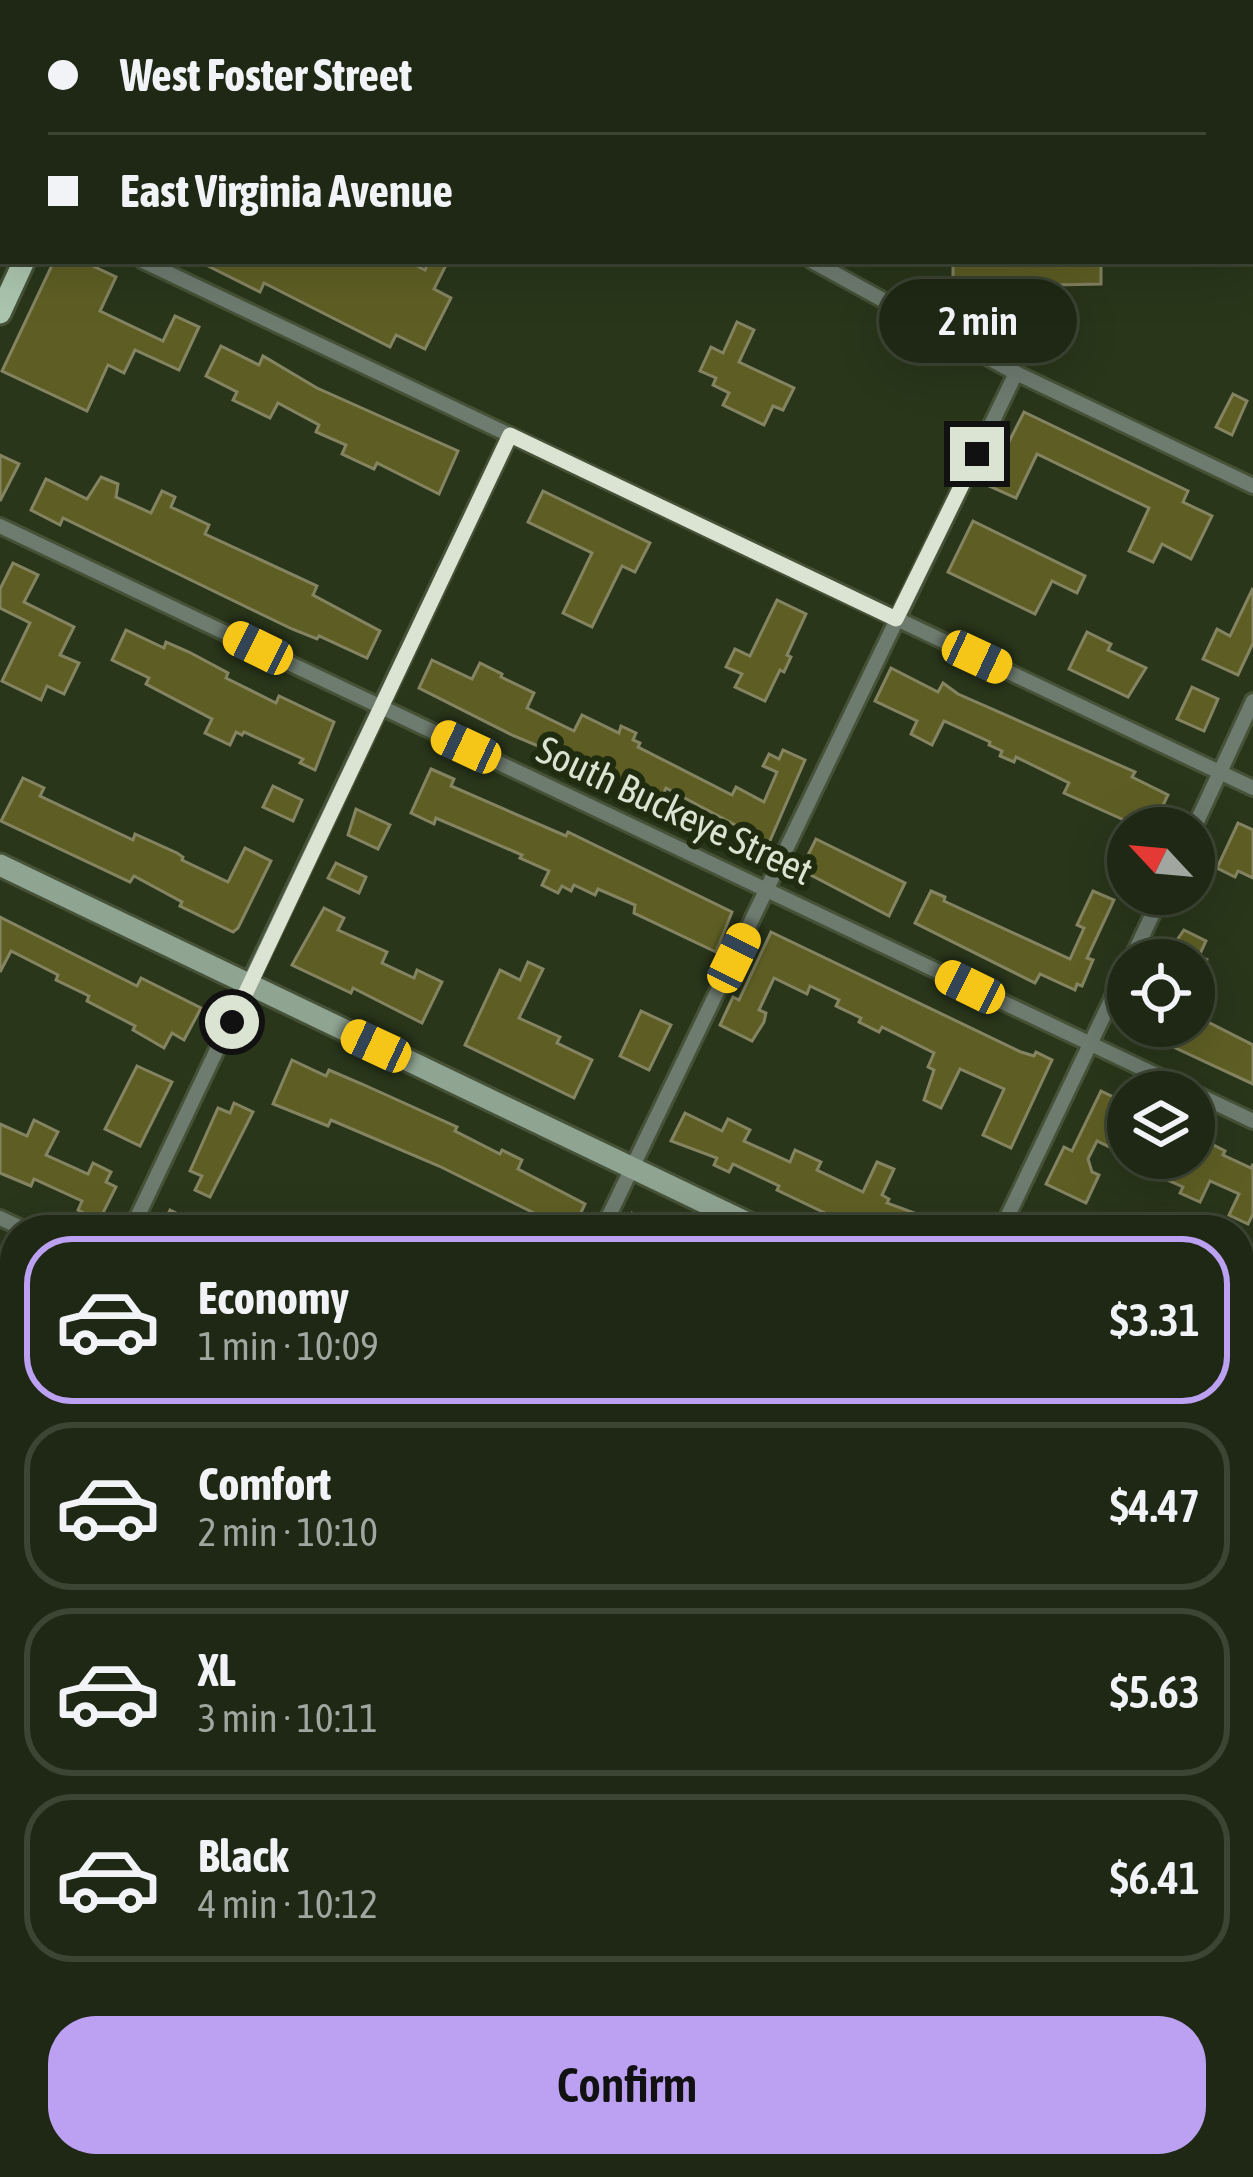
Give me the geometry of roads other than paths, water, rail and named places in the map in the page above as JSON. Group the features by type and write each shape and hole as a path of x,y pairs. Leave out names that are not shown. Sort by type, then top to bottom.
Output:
{"main road":[{"path":"0,313 23,264"},
{"path":"0,865 731,1215"}],"street":[{"path":"149,264 1253,788"},
{"path":"817,264 1016,373 1253,486"},
{"path":"609,1215 1016,373"},
{"path":"138,1215 510,435"},
{"name":"South Buckeye Street","path":"0,526 1146,1071"},
{"path":"1204,807 1253,701"},
{"path":"1008,1215 1107,1010"},
{"name":"South Buckeye Street","path":"1215,1103 1253,1121"}]}
